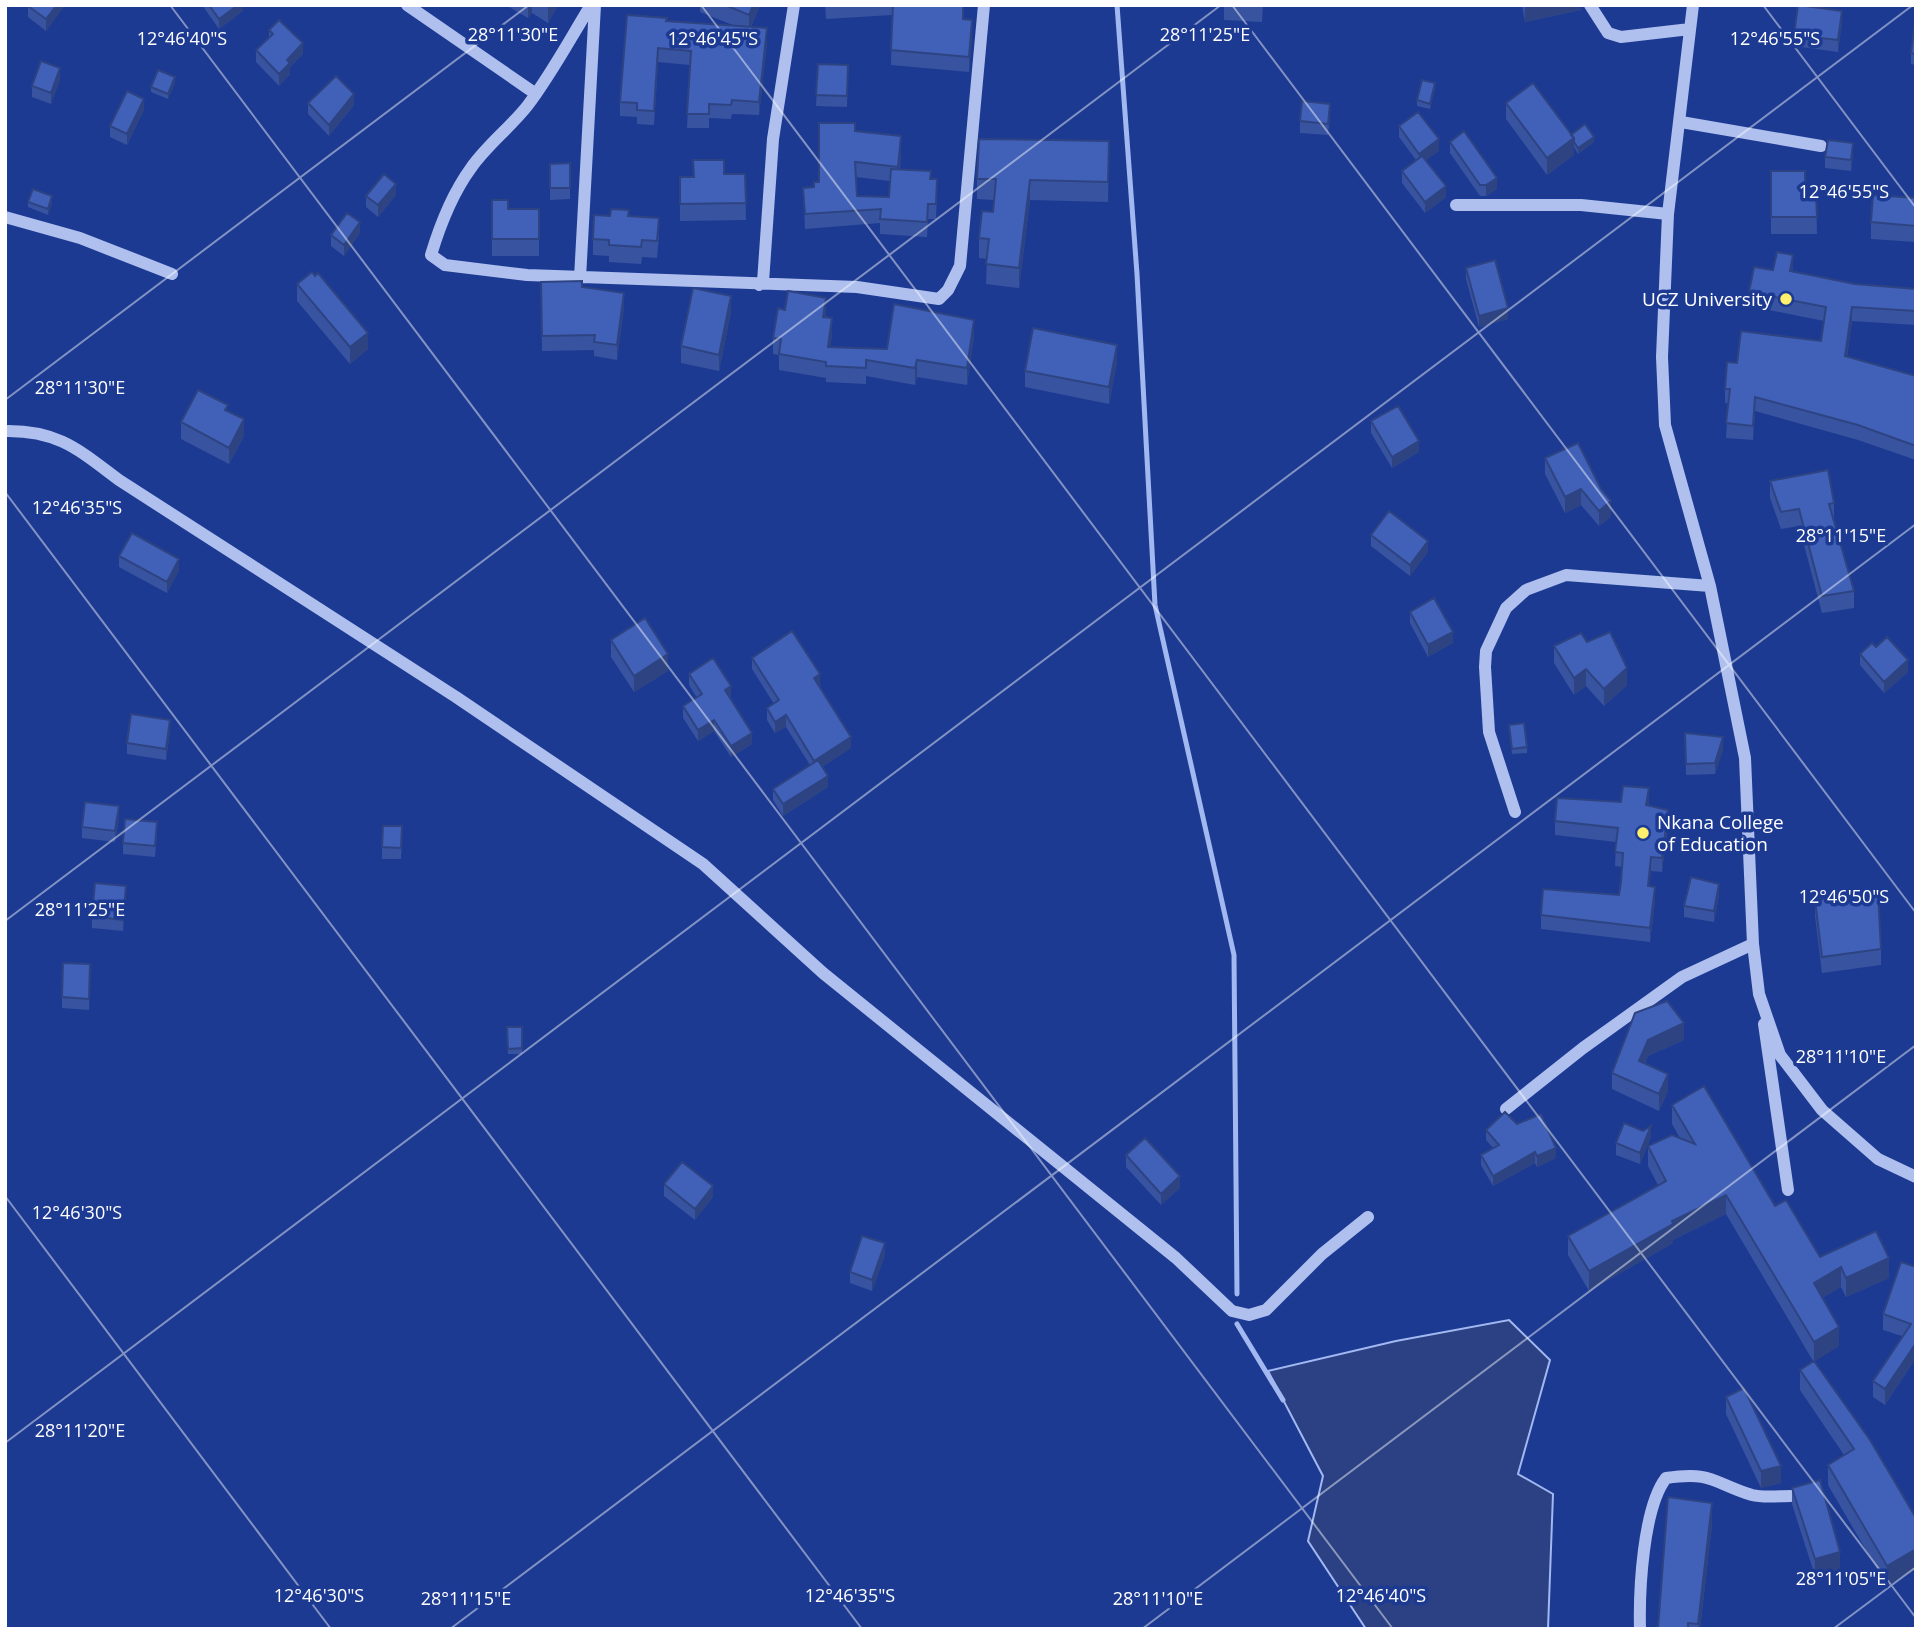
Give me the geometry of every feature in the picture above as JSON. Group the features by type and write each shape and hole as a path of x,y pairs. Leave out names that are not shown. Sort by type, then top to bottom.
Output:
{"street":[{"path":"407,5 536,94"},
{"path":"593,5 536,94 510,127 471,167 440,226 431,255 445,265 580,278 858,287 939,299 948,290 960,266 984,5"},
{"path":"580,278 593,5"},
{"path":"759,285 763,282 773,139 794,5"},
{"path":"1590,5 1608,33 1621,37 1690,29"},
{"path":"1693,5 1668,214 1662,358 1665,425 1710,586 1745,758 1753,944 1788,1190"},
{"path":"1681,122 1821,146"},
{"path":"1456,205 1581,205 1668,214"},
{"path":"5,217 80,238 172,274"},
{"path":"5,431 35,430 74,446 119,480 511,733 703,864 823,973 1176,1258 1231,1311 1250,1315 1266,1310 1322,1254 1368,1217"},
{"path":"1515,812 1489,732 1485,667 1486,651 1506,608 1526,590 1566,576 1710,586"},
{"path":"1506,1109 1583,1048 1682,977 1753,944"},
{"path":"1759,994 1780,1055 1822,1110 1878,1159 1916,1177"},
{"path":"1640,1629 1640,1570 1657,1490 1666,1478 1695,1474 1724,1482 1754,1496 1791,1496"}],"water":[{"path":"1509,1320 1550,1360 1518,1474 1553,1494 1548,1629 1366,1629 1308,1541 1323,1476 1268,1371 1396,1341"}],"building":[{"path":"29,5 57,5 46,19"},
{"path":"209,5 238,5 219,19"},
{"path":"725,5 753,5 749,15"},
{"path":"893,5 963,5 963,19 972,20 969,57 891,50"},
{"path":"1798,5 1842,11 1838,40 1794,35"},
{"path":"627,15 667,18 666,21 767,28 759,102 732,100 731,105 709,104 709,114 687,114 691,51 658,48 654,111 637,110 637,103 620,102"},
{"path":"279,20 303,43 287,60 290,63 279,74 256,50 273,34 269,30"},
{"path":"1916,24 1916,54 1911,53"},
{"path":"41,61 60,68 51,93 32,86"},
{"path":"818,64 848,65 847,96 816,95"},
{"path":"158,70 175,77 168,94 151,87"},
{"path":"336,76 354,94 329,125 308,103"},
{"path":"1422,80 1435,83 1430,104 1417,100"},
{"path":"1533,83 1574,138 1547,158 1506,103"},
{"path":"127,91 144,99 127,134 110,126"},
{"path":"1302,101 1330,104 1328,124 1300,121"},
{"path":"1418,112 1439,139 1419,154 1399,126"},
{"path":"819,123 855,123 855,131 901,136 898,167 855,162 857,196 889,197 891,169 931,171 930,179 937,179 936,204 928,204 927,222 880,219 881,209 805,214 803,188 814,187 814,182 819,182"},
{"path":"1585,124 1594,137 1578,148 1571,135"},
{"path":"1464,131 1497,178 1486,185 1480,185 1450,142"},
{"path":"979,139 1109,141 1108,182 1030,180 1019,268 986,264 989,239 979,238 982,211 993,212 996,179 977,179"},
{"path":"1828,140 1853,143 1851,160 1825,157"},
{"path":"1422,156 1446,186 1425,202 1402,171"},
{"path":"693,160 724,160 724,174 745,174 746,203 680,204 680,177 694,177"},
{"path":"570,163 570,188 550,188 550,164"},
{"path":"1771,171 1805,171 1805,196 1816,196 1817,217 1771,217"},
{"path":"384,174 396,184 378,205 366,196"},
{"path":"33,189 52,196 48,209 28,202"},
{"path":"1873,195 1916,198 1916,226 1871,222"},
{"path":"492,200 508,200 508,209 539,209 539,239 492,239"},
{"path":"611,209 629,210 628,216 659,218 657,241 642,240 641,247 609,245 609,240 593,239 594,215 610,216"},
{"path":"347,213 360,222 344,245 331,235"},
{"path":"1777,252 1793,255 1790,271 1855,284 1916,289 1916,311 1852,307 1845,356 1916,376 1916,446 1858,425 1755,397 1753,426 1726,423 1730,389 1725,389 1727,362 1737,363 1741,331 1821,341 1826,307 1749,292 1754,267 1773,270"},
{"path":"1495,260 1508,308 1479,316 1466,268"},
{"path":"312,272 315,276 318,273 368,333 350,347 297,284"},
{"path":"582,281 582,287 624,293 617,345 594,342 595,335 542,336 541,282"},
{"path":"693,288 731,296 719,355 681,346"},
{"path":"788,291 826,298 823,317 832,318 828,347 887,349 894,304 974,320 967,368 917,360 915,368 866,360 866,368 826,366 826,362 779,354 781,339 773,338 778,308 785,310"},
{"path":"1033,328 1117,345 1109,387 1025,371"},
{"path":"198,390 228,405 225,410 244,419 229,448 181,422"},
{"path":"1398,406 1419,441 1392,457 1371,421"},
{"path":"1578,443 1601,489 1611,501 1599,511 1581,489 1565,497 1545,458"},
{"path":"1828,470 1834,503 1829,504 1854,591 1822,596 1799,509 1781,512 1770,481"},
{"path":"1389,511 1428,541 1410,565 1371,535"},
{"path":"132,533 179,559 167,582 119,556"},
{"path":"1434,598 1453,632 1428,645 1410,612"},
{"path":"645,618 668,654 634,676 611,640"},
{"path":"792,631 820,674 814,678 851,737 814,761 786,715 775,722 767,708 779,700 752,658"},
{"path":"1610,632 1627,668 1604,689 1586,669 1574,678 1554,646 1581,633 1587,642"},
{"path":"1887,637 1908,660 1884,682 1860,654 1872,643 1876,647"},
{"path":"713,658 731,686 725,690 752,733 731,746 714,720 698,730 683,706 702,694 689,674"},
{"path":"131,714 170,720 166,749 127,743"},
{"path":"1524,723 1527,747 1512,749 1509,725"},
{"path":"1685,733 1723,737 1715,763 1686,764"},
{"path":"818,760 828,776 783,804 773,789"},
{"path":"1623,786 1649,788 1646,805 1668,810 1662,858 1651,857 1648,886 1655,887 1650,928 1541,915 1543,889 1619,895 1623,853 1615,852 1618,828 1555,821 1557,798 1621,802"},
{"path":"85,802 119,806 115,831 82,827"},
{"path":"125,819 157,822 155,846 123,843"},
{"path":"383,826 402,826 401,848 382,847"},
{"path":"1691,877 1719,884 1714,911 1684,906"},
{"path":"95,883 126,886 123,920 92,916"},
{"path":"1878,893 1881,949 1822,957 1815,900"},
{"path":"63,963 90,964 89,999 62,997"},
{"path":"1667,1001 1684,1023 1648,1040 1639,1061 1668,1074 1659,1094 1612,1073 1635,1013"},
{"path":"507,1027 522,1027 522,1048 508,1049"},
{"path":"1704,1086 1775,1206 1786,1200 1820,1257 1876,1231 1889,1258 1846,1278 1841,1267 1814,1283 1839,1327 1814,1342 1726,1195 1672,1221 1673,1224 1589,1271 1568,1236 1666,1181 1648,1146 1672,1135 1695,1144 1672,1105"},
{"path":"1505,1112 1517,1124 1541,1114 1556,1148 1537,1156 1535,1152 1493,1176 1481,1155 1499,1145 1486,1130"},
{"path":"1624,1123 1643,1131 1651,1126 1640,1153 1616,1143"},
{"path":"1145,1138 1180,1176 1161,1194 1126,1155"},
{"path":"682,1162 713,1186 695,1209 664,1184"},
{"path":"862,1236 885,1243 872,1280 850,1272"},
{"path":"1901,1262 1916,1267 1916,1343 1885,1389 1873,1381 1911,1324 1883,1314"},
{"path":"1814,1361 1870,1440 1916,1518 1916,1549 1887,1566 1828,1465 1854,1449 1800,1370"},
{"path":"1744,1388 1781,1466 1761,1471 1726,1397"},
{"path":"1820,1480 1840,1552 1815,1559 1792,1488"},
{"path":"1668,1497 1712,1503 1698,1624 1688,1623 1688,1629 1658,1629"}],"waterway":[{"path":"1117,5 1137,274 1155,605 1234,955 1237,1294"},
{"path":"1237,1324 1283,1400"}],"place":[{"name":"UCZ University","path":"1786,299"},
{"name":"Nkana College of Education","path":"1643,833"}]}
